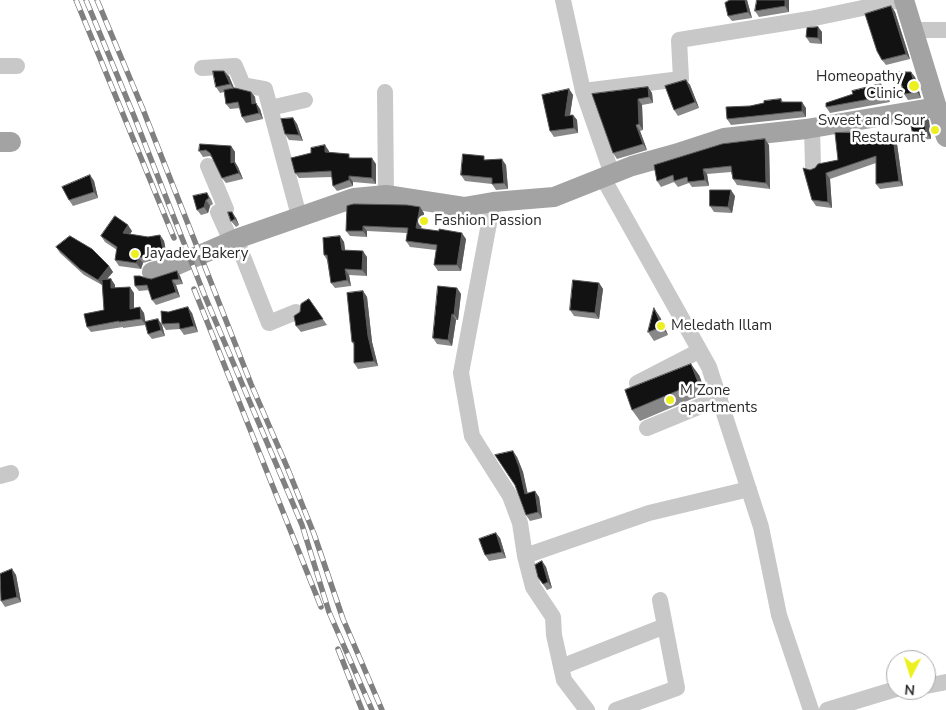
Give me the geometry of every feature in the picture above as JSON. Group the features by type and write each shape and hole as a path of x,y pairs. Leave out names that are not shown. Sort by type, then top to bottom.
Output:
{"main road":[{"path":"903,0 946,137"},
{"path":"152,272 172,267 233,240 354,198 386,195 464,207 493,202 554,197 632,166 724,138 812,128 937,107"}],"street":[{"path":"562,0 582,91 608,176 709,367 720,398 764,538 778,615 811,710"},
{"path":"582,91 681,79 679,40 810,19 903,0"},
{"path":"913,30 946,30"},
{"path":"0,66 17,66"},
{"path":"202,68 235,66 243,86 265,89 299,216"},
{"path":"386,92 386,195"},
{"path":"270,108 305,100"},
{"path":"812,128 813,166"},
{"path":"208,166 226,209 218,212 233,240 269,323 296,312"},
{"path":"493,202 461,373 472,436 510,496 520,523 525,556 533,587 553,617 554,635 564,680 584,709"},
{"path":"637,383 700,351"},
{"path":"647,428 720,398"},
{"path":"525,556 649,513 749,489"},
{"path":"616,710 677,688 660,600"},
{"path":"561,667 665,626"},
{"path":"827,710 886,692"}],"building":[{"path":"730,0 745,0 748,12 728,16 725,3"},
{"path":"757,0 785,0 785,6 755,11"},
{"path":"891,6 906,54 882,60 877,51 865,14"},
{"path":"818,27 818,38 806,37 807,28"},
{"path":"213,71 224,71 230,84 216,87"},
{"path":"899,72 911,72 917,92 904,94"},
{"path":"686,80 695,102 674,110 665,86"},
{"path":"881,84 886,96 826,107 826,103 853,94 852,91"},
{"path":"648,87 649,97 638,99 639,124 636,125 643,144 613,153 592,94"},
{"path":"235,88 251,92 252,104 256,103 259,113 242,117 238,102 226,104 224,90"},
{"path":"569,89 565,116 573,115 574,128 550,131 542,95"},
{"path":"781,99 781,102 802,102 802,111 727,119 726,107 750,106 764,103 764,101"},
{"path":"924,115 926,133 913,135 909,117"},
{"path":"293,118 299,135 285,134 281,119"},
{"path":"860,132 860,142 893,138 899,181 876,184 876,156 826,173 828,202 812,200 803,168 810,170 818,164 838,160 835,133"},
{"path":"765,139 766,183 733,179 731,166 703,169 705,180 688,182 687,177 674,181 673,175 657,181 654,165 722,144"},
{"path":"200,144 231,146 231,163 234,162 239,173 222,178 210,153 206,150 199,151"},
{"path":"325,145 325,152 349,154 349,158 372,158 372,178 349,176 349,180 333,186 331,171 295,173 291,158 311,153 311,148"},
{"path":"463,154 484,156 484,160 502,159 504,183 492,184 492,178 461,175"},
{"path":"90,175 94,192 69,200 62,187"},
{"path":"710,190 731,190 728,207 710,206"},
{"path":"207,193 209,198 206,200 204,207 197,210 193,196"},
{"path":"354,204 420,207 416,228 462,233 457,265 434,265 437,245 406,241 408,228 363,226 363,231 346,231 347,206"},
{"path":"228,212 232,212 235,219 231,221"},
{"path":"115,216 128,225 123,233 148,237 160,235 163,250 139,258 136,263 115,260 117,247 101,236"},
{"path":"70,236 92,249 109,266 98,280 80,269 56,247"},
{"path":"340,236 342,250 363,251 362,270 345,269 347,280 331,283 327,255 324,255 323,238"},
{"path":"177,271 179,279 172,280 176,292 152,300 147,285 135,286 134,276 151,279"},
{"path":"111,279 111,288 130,287 130,309 140,307 141,319 87,327 84,314 104,310 102,280"},
{"path":"573,280 599,283 595,313 570,310"},
{"path":"438,286 457,288 454,315 452,314 448,340 433,338"},
{"path":"363,291 368,336 374,361 354,363 354,342 352,342 347,293"},
{"path":"309,299 323,319 296,326 294,316 300,312 301,304"},
{"path":"188,307 194,326 180,329 179,323 162,324 161,311 168,312"},
{"path":"654,308 662,327 648,332"},
{"path":"158,319 161,330 148,334 145,322"},
{"path":"691,364 698,382 632,410 625,390"},
{"path":"513,451 525,494 535,491 538,512 526,515 515,485 495,455"},
{"path":"496,533 502,552 485,555 479,539"},
{"path":"542,561 548,582 543,584 538,577 535,565"},
{"path":"12,569 17,597 1,601 0,574"}],"railway":[{"path":"76,0 174,238"},
{"path":"86,0 204,294 302,525 329,612 372,710"},
{"path":"97,0 142,107 251,384 314,534 343,619 382,710"},
{"path":"194,289 321,607"},
{"path":"338,649 362,710"}],"place":[{"name":"Homeopathy Clinic","path":"914,86"},
{"name":"Sweet and Sour Restaurant","path":"935,130"},
{"name":"Fashion Passion","path":"424,221"},
{"name":"Jayadev Bakery","path":"135,254"},
{"name":"Meledath Illam","path":"661,326"},
{"name":"M Zone apartments","path":"670,400"}]}
